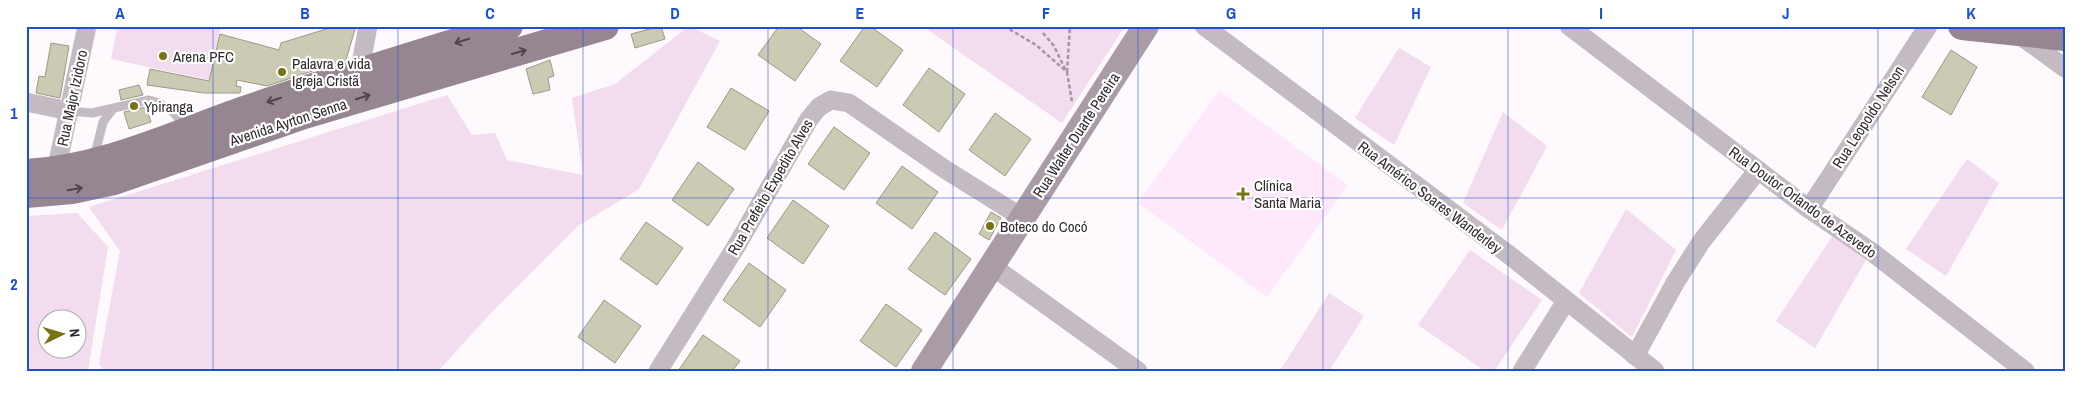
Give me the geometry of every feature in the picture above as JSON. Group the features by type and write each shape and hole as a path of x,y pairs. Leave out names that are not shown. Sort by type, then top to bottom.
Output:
{"main road":[{"name":"Avenida Ayrton Senna","path":"26,172 56,170 94,163 278,99 508,26"},
{"name":"Avenida Ayrton Senna","path":"26,194 72,190 114,180 304,115 606,26"},
{"name":"Rua Walter Duarte Pereira","path":"924,371 1146,26"},
{"path":"1962,26 2065,37"},
{"path":"304,115 311,107 333,98 336,93 333,83"}],"street":[{"name":"Rua Major Izidoro","path":"56,170 87,26"},
{"path":"359,74 368,26"},
{"name":"Rua Américo Soares Wanderley","path":"1204,26 1508,254 1655,371"},
{"name":"Rua Leopoldo Nelson","path":"1809,209 1928,26"},
{"name":"Rua Doutor Orlando de Azevedo","path":"1575,29 1809,209 1872,252 2025,371"},
{"path":"2017,33 2065,68"},
{"name":"Rua Prefeito Expedito Alves","path":"658,371 737,245 809,119 819,107 830,100 849,104 946,170 1023,218"},
{"path":"26,102 69,111"},
{"path":"1635,356 1674,283 1701,242 1758,170"},
{"path":"992,266 1138,371"},
{"path":"1522,371 1566,301"}],"lane":[{"path":"69,111 92,113 112,110 149,100 173,112 188,130"},
{"path":"94,163 100,129 112,110"}],"path":[{"path":"1004,26 1036,45 1067,72"},
{"path":"1070,26 1067,72 1073,107"},
{"path":"1043,33 1054,46 1067,72"}],"shaded area":[{"name":"Arena PFC","path":"107,26 221,26 209,80 111,59 117,30"},
{"path":"689,26 720,41 639,189 578,226 491,313 438,371 104,371 99,363 120,251 89,207 447,95 472,135 495,133 507,160 583,175 572,98 615,84"},
{"path":"922,26 1125,26 1062,123"},
{"path":"1399,48 1431,67 1394,145 1355,118"},
{"name":"Clínica Santa Maria","path":"1219,91 1348,185 1267,297 1138,203"},
{"path":"1503,112 1547,146 1502,230 1463,203"},
{"path":"1967,159 1999,183 1946,276 1906,249"},
{"path":"1626,209 1676,250 1632,337 1579,293"},
{"path":"77,213 108,247 88,371 26,371 26,216"},
{"path":"1836,231 1869,255 1815,348 1776,321"},
{"path":"1470,250 1542,300 1494,371 1485,371 1418,325"},
{"path":"1329,293 1364,316 1329,371 1280,371"}],"building":[{"path":"336,26 356,26 346,60 267,86 237,80 236,86 241,87 240,93 204,93 147,85 150,69 209,81 220,34 279,50 281,43"},
{"path":"661,26 665,39 635,48 631,34"},
{"path":"779,26 796,26 821,44 795,81 758,55"},
{"path":"865,26 870,26 903,50 877,87 840,61"},
{"path":"51,43 69,46 60,98 36,93 39,76 45,77"},
{"path":"1951,50 1977,67 1951,115 1922,97"},
{"path":"550,60 554,76 548,78 550,90 533,94 526,69"},
{"path":"929,68 965,94 939,132 903,105"},
{"path":"139,85 143,95 121,100 119,90"},
{"path":"731,88 769,111 745,150 707,127"},
{"path":"146,107 151,122 129,129 124,112"},
{"path":"995,113 1031,139 1005,176 969,150"},
{"path":"834,127 870,153 844,190 808,164"},
{"path":"698,162 734,189 708,226 672,200"},
{"path":"902,166 938,192 912,229 876,203"},
{"path":"793,200 829,226 803,264 767,238"},
{"name":"Boteco do Cocó","path":"991,212 1001,218 989,240 979,234"},
{"path":"646,222 683,248 657,285 620,259"},
{"path":"935,232 971,259 945,295 908,269"},
{"path":"749,263 786,290 760,327 723,300"},
{"path":"604,300 641,326 615,363 578,337"},
{"path":"886,304 922,330 896,367 860,341"},
{"path":"703,335 740,361 732,371 678,371"}],"place":[{"name":"Arena PFC","path":"163,56"},
{"name":"Palavra e vida Igreja Cristã","path":"282,72"},
{"name":"Ypiranga","path":"134,106"},
{"name":"Clínica Santa Maria","path":"1243,194"},
{"name":"Boteco do Cocó","path":"990,226"}]}
